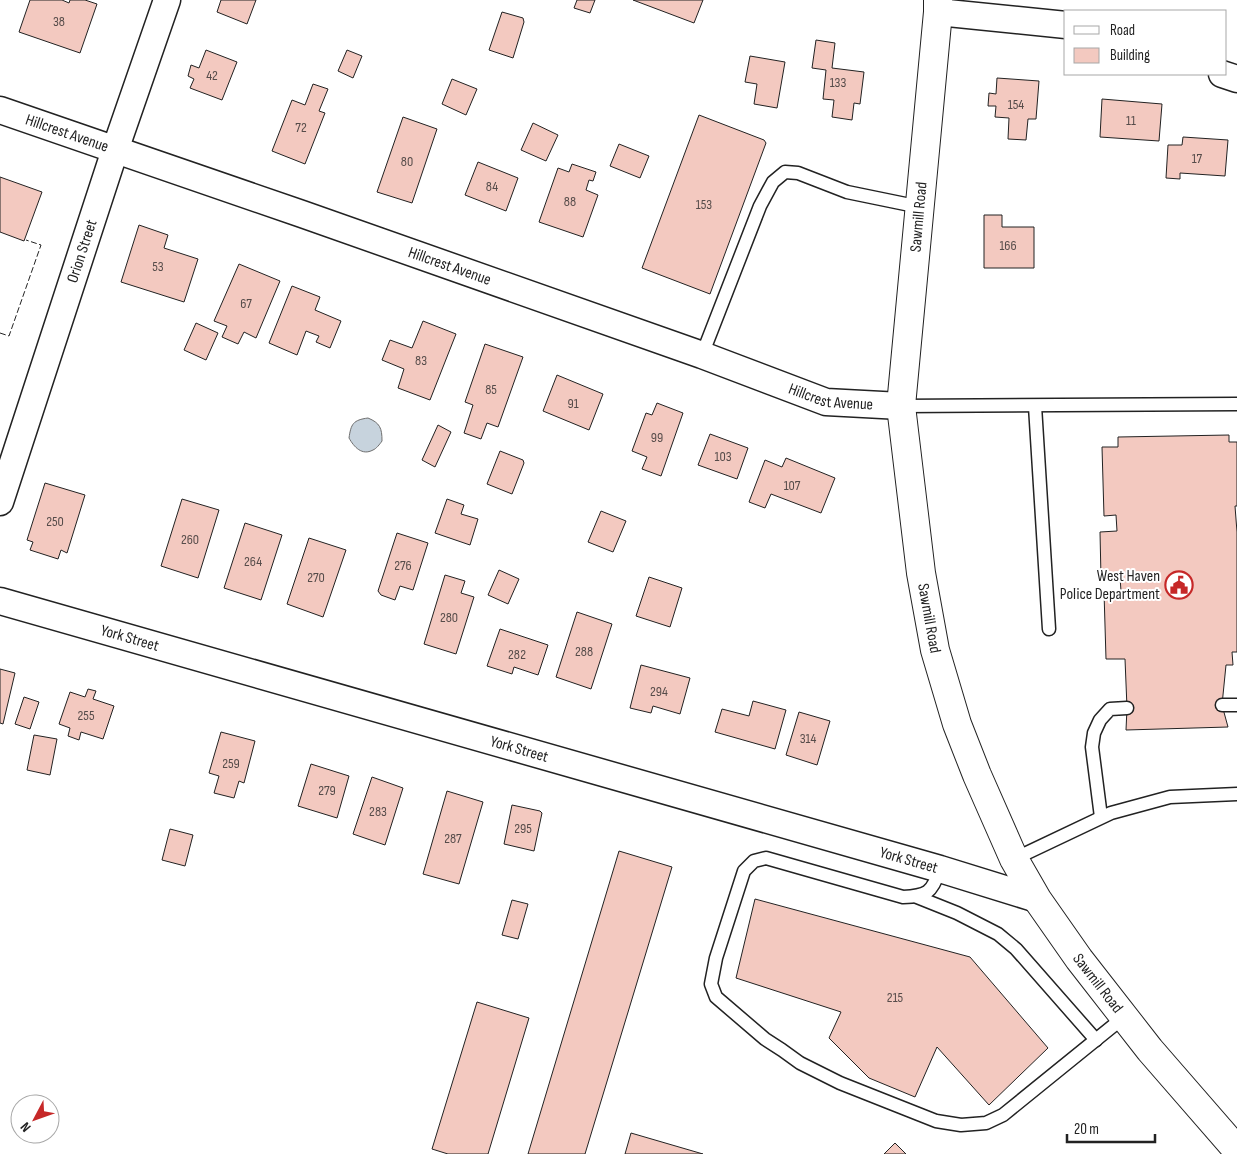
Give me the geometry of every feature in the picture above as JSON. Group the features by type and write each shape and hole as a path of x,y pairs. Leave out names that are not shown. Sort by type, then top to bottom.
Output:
{"main road":[{"name":"Sawmill Road","path":"938,6 901,406 921,573 935,650 957,724 977,776 1014,859 1037,899 1079,959 1150,1050 1237,1150"}],"street":[{"name":"Orion Street","path":"0,502 115,150 167,0"},
{"path":"938,6 1064,25"},
{"path":"1225,75 1237,79"},
{"name":"Hillcrest Avenue","path":"0,110 702,355 826,402 901,406"},
{"name":"York Street","path":"0,601 1037,899"}],"lane":[{"path":"702,355 760,206 773,182 785,172 798,173 847,192 920,207"},
{"path":"901,406 1237,404"},
{"path":"1035,406 1049,628"},
{"path":"1222,705 1237,704"},
{"path":"1101,817 1092,747 1094,733 1100,720 1110,709 1127,708"},
{"path":"1014,859 1111,813 1170,798 1237,794"},
{"path":"940,870 935,885 929,892 917,896 903,897 766,858 754,861 744,870 716,958 711,984 716,997 765,1038 800,1063 840,1083 936,1121 961,1125 986,1123 1003,1115 1124,1017"},
{"path":"917,896 957,913 998,934 1016,949 1096,1040"}],"shaded area":[{"path":"368,418 380,426 382,441 374,449 365,452 353,445 349,438 354,424 359,420"}],"building":[{"path":"30,0 62,0 69,3 70,0 85,0 97,4 80,53 19,32"},
{"path":"221,0 256,0 247,24 217,12"},
{"path":"577,0 595,0 590,13 574,8"},
{"path":"633,0 703,0 694,23"},
{"path":"502,12 523,18 524,22 513,58 489,50"},
{"path":"816,40 835,43 832,68 864,72 860,104 854,103 852,120 832,117 834,100 823,99 826,70 812,68"},
{"path":"206,50 237,62 222,100 190,88 194,79 188,76 191,65 199,68"},
{"path":"347,50 362,56 353,78 338,71"},
{"path":"750,56 785,62 777,108 754,104 757,84 745,82"},
{"path":"997,78 1039,81 1036,119 1028,119 1026,140 1008,139 1009,118 995,117 996,106 988,106 989,93 996,94"},
{"path":"452,79 477,89 466,115 442,104"},
{"path":"313,84 328,89 319,111 325,113 305,164 272,151 292,100 305,105"},
{"path":"1102,99 1162,104 1159,141 1100,137"},
{"path":"699,115 764,140 766,143 710,294 642,268"},
{"path":"403,117 437,129 412,203 377,192"},
{"path":"533,123 558,135 546,161 521,150"},
{"path":"1183,137 1228,140 1225,176 1180,173 1180,179 1166,178 1168,145 1182,145"},
{"path":"619,144 649,156 640,178 610,166"},
{"path":"478,162 518,178 506,211 465,195"},
{"path":"572,164 596,172 593,181 589,180 586,190 598,195 583,237 539,222 558,168 569,172"},
{"path":"0,177 42,192 24,241 0,232"},
{"path":"984,215 1002,215 1002,227 1034,227 1034,268 984,268"},
{"path":"139,225 168,235 164,248 198,259 184,302 121,282"},
{"path":"239,264 280,281 256,338 244,332 238,344 222,337 227,326 214,321"},
{"path":"292,286 320,297 315,310 341,321 330,348 316,342 319,336 306,331 297,355 269,343"},
{"path":"423,321 456,334 430,400 398,388 404,369 382,360 390,340 412,348"},
{"path":"196,323 218,333 206,360 184,350"},
{"path":"485,344 523,357 498,427 487,423 481,439 464,433 473,405 465,402"},
{"path":"557,375 603,394 589,430 543,411"},
{"path":"657,403 683,413 661,476 642,469 647,457 632,451 646,413 652,415"},
{"path":"438,425 451,432 435,467 422,460"},
{"path":"710,434 748,448 737,479 698,465"},
{"name":"West Haven Police Department","path":"1229,435 1229,442 1237,442 1237,506 1235,506 1237,532 1237,652 1232,652 1233,665 1226,665 1222,705 1228,727 1126,730 1125,659 1106,659 1104,592 1121,591 1120,577 1101,578 1100,532 1117,531 1116,515 1104,516 1102,447 1118,447 1118,437"},
{"path":"500,451 523,460 524,463 512,494 487,484"},
{"path":"786,458 835,478 821,513 771,494 765,508 749,502 765,460 782,467"},
{"path":"45,483 85,495 67,553 61,550 58,559 30,550 33,542 27,540"},
{"path":"182,499 219,510 198,578 161,566"},
{"path":"447,499 464,505 461,514 478,519 470,545 435,533"},
{"path":"601,511 626,521 613,552 588,542"},
{"path":"245,523 282,535 261,600 224,588"},
{"path":"397,533 428,543 413,590 400,586 395,600 381,595 378,591"},
{"path":"309,538 346,550 323,617 287,604"},
{"path":"499,570 519,579 508,604 488,595"},
{"path":"445,575 465,581 461,593 474,597 456,654 424,644"},
{"path":"649,577 682,588 670,627 636,616"},
{"path":"577,612 612,624 591,689 556,677"},
{"path":"500,629 548,645 538,675 514,667 512,674 487,666"},
{"path":"641,665 690,678 680,714 653,706 651,713 630,708"},
{"path":"0,669 15,673 3,724 0,723"},
{"path":"88,689 96,691 93,699 114,706 103,739 81,732 79,740 68,736 70,728 59,724 70,692 85,697"},
{"path":"24,697 39,702 30,729 15,724"},
{"path":"753,701 786,710 775,749 715,732 722,709 749,716"},
{"path":"799,712 830,721 817,765 786,755"},
{"path":"221,732 255,741 244,783 239,781 234,798 214,793 219,776 209,773"},
{"path":"34,735 57,739 50,775 27,770"},
{"path":"311,764 349,776 337,818 298,806"},
{"path":"372,777 403,788 385,845 353,834"},
{"path":"447,791 483,802 459,884 423,874"},
{"path":"512,805 542,813 534,851 504,844"},
{"path":"170,829 193,835 185,866 162,860"},
{"path":"619,851 672,867 585,1154 528,1154"},
{"path":"755,899 970,957 1048,1048 989,1105 937,1047 915,1097 869,1078 829,1038 841,1012 736,978"},
{"path":"512,900 528,904 518,939 502,935"},
{"path":"477,1002 529,1018 488,1154 448,1154 432,1149"},
{"path":"631,1133 703,1154 625,1154"},
{"path":"895,1143 906,1154 884,1154"}],"fence":[{"path":"0,333 9,336 41,245 26,240"}],"place":[{"name":"West Haven Police Department","path":"1179,585"}]}
